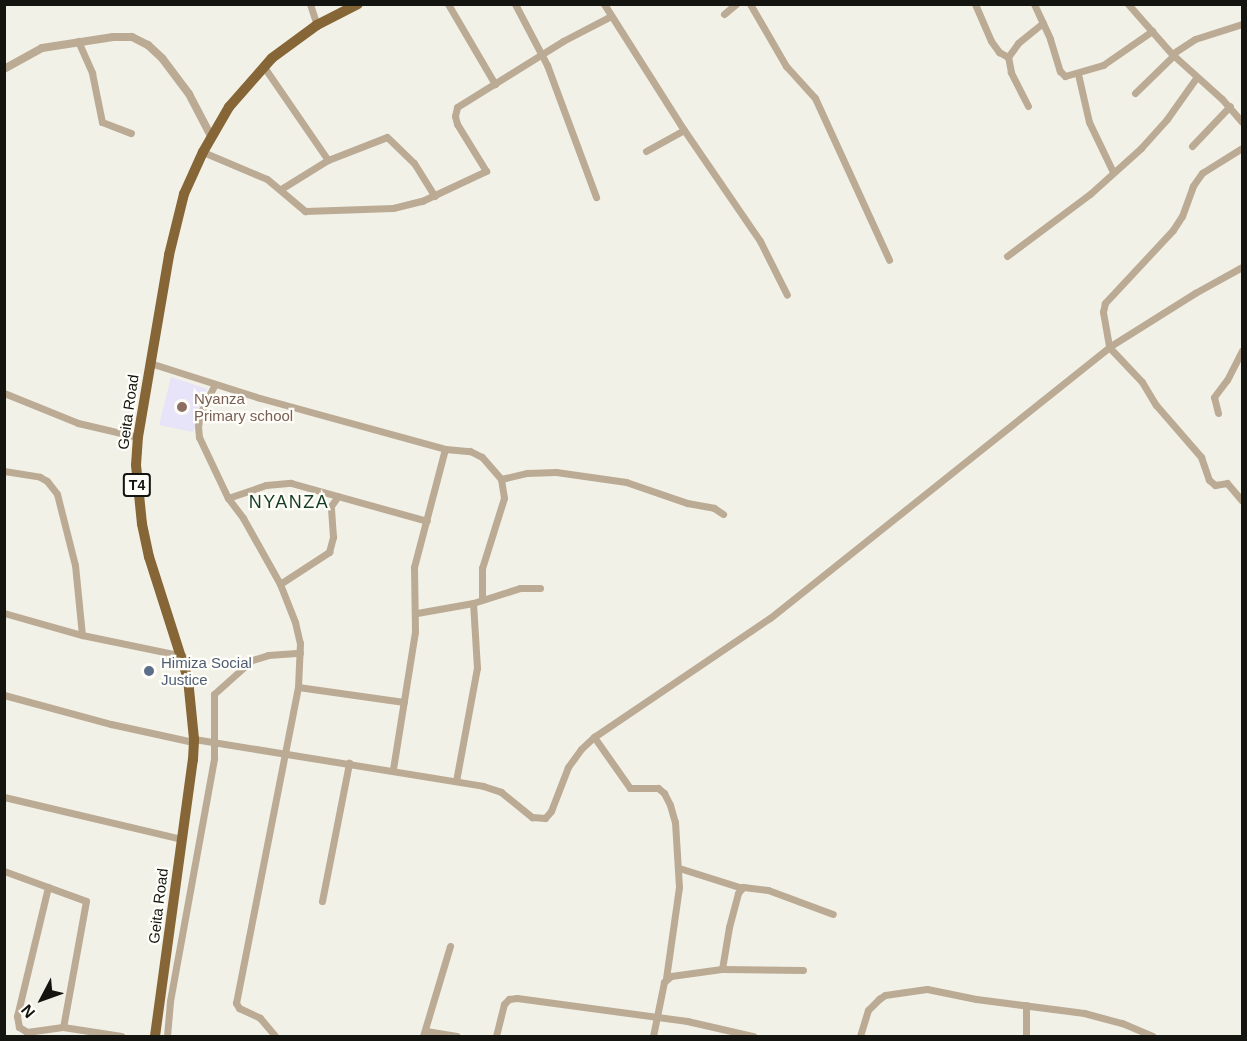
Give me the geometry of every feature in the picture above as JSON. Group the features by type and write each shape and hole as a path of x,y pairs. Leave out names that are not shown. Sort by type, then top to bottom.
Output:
{"highway":[{"name":"Geita Road","path":"155,1036 194,740 191,702 183,656 149,557 143,529 137,482 138,437 175,225 184,194 203,152 229,107 264,67 317,25 358,4"}],"street":[{"path":"310,4 317,25"},
{"path":"448,4 495,84"},
{"path":"515,4 543,56 596,197"},
{"path":"604,4 684,130 764,248 787,295"},
{"path":"724,14 736,4"},
{"path":"750,4 786,66 815,98 889,260"},
{"path":"975,4 985,32 997,50 1008,57 1011,72 1028,106"},
{"path":"1034,4 1061,74 1067,76 1078,75 1103,65 1152,31"},
{"path":"1128,4 1173,55 1196,78 1230,106 1242,122"},
{"path":"203,152 252,172 281,189 297,206 312,212 393,208 435,196 486,171 460,130 455,116 460,105 543,56 563,41 611,16"},
{"path":"1008,57 1018,43 1042,23"},
{"path":"1135,93 1173,55 1195,39 1242,24"},
{"path":"4,69 42,48 78,41 127,36 148,45 162,58 189,94 211,136"},
{"path":"78,41 92,73 102,122 131,133"},
{"path":"264,67 328,160"},
{"path":"1078,75 1089,122 1113,172"},
{"path":"1007,256 1081,201 1149,140 1196,78"},
{"path":"1192,146 1230,106"},
{"path":"646,151 684,130"},
{"path":"281,189 328,160 387,137 414,163 435,196"},
{"path":"1242,148 1202,173 1173,230 1103,307 1106,349 1142,382 1156,405 1201,457 1209,480 1215,485 1227,483 1242,501"},
{"path":"4,695 111,724 194,740 456,781 501,792 532,817 545,818 551,811 568,767 594,737 770,618 1106,349 1195,293 1242,267"},
{"path":"1218,413 1214,397 1227,381 1242,351"},
{"path":"150,363 214,384 446,449 477,453 501,479 504,498 482,568 482,598"},
{"path":"214,384 201,411 198,426 202,445 228,498 243,518 279,584 295,622 300,653 298,687 286,754 236,1003 239,1008 260,1018 275,1036"},
{"path":"4,393 78,423 138,437"},
{"path":"393,770 417,613 414,567 446,449"},
{"path":"4,471 40,477 47,481 57,494 75,565 82,635"},
{"path":"501,479 527,473 556,472 612,482 626,482 687,503 717,509 723,514"},
{"path":"228,498 252,489 282,483 300,484 427,521"},
{"path":"279,584 329,552 333,537 332,506 338,496"},
{"path":"417,613 473,603 482,598 520,588 540,588"},
{"path":"456,781 477,668 473,603"},
{"path":"4,613 82,635 183,656"},
{"path":"167,1036 170,1001 211,774 214,694 219,687 252,660 268,655 300,653"},
{"path":"298,687 404,702"},
{"path":"594,737 630,788 654,787 664,793 675,822 679,868 678,902 666,978 653,1036"},
{"path":"322,901 349,763"},
{"path":"4,797 182,839"},
{"path":"679,868 741,888 768,890 833,914"},
{"path":"4,871 82,898 87,904 63,1027"},
{"path":"48,887 17,1016 20,1028 26,1034 45,1028 63,1027 120,1036"},
{"path":"722,969 729,927 741,888"},
{"path":"450,946 424,1034 457,1036"},
{"path":"666,978 722,969 803,970"},
{"path":"860,1036 868,1010 885,995 927,989 962,997 1084,1013 1122,1023 1152,1036"},
{"path":"496,1036 504,1004 513,998 657,1017 753,1036"},
{"path":"1026,1005 1026,1036"}],"shaded area":[{"name":"Nyanza Primary school","path":"171,377 207,389 193,432 159,425"}],"place":[{"name":"Nyanza Primary school","path":"182,407"},
{"name":"Himiza Social Justice","path":"149,671"}],"district":[{"name":"NYANZA","path":"289,502"}]}
